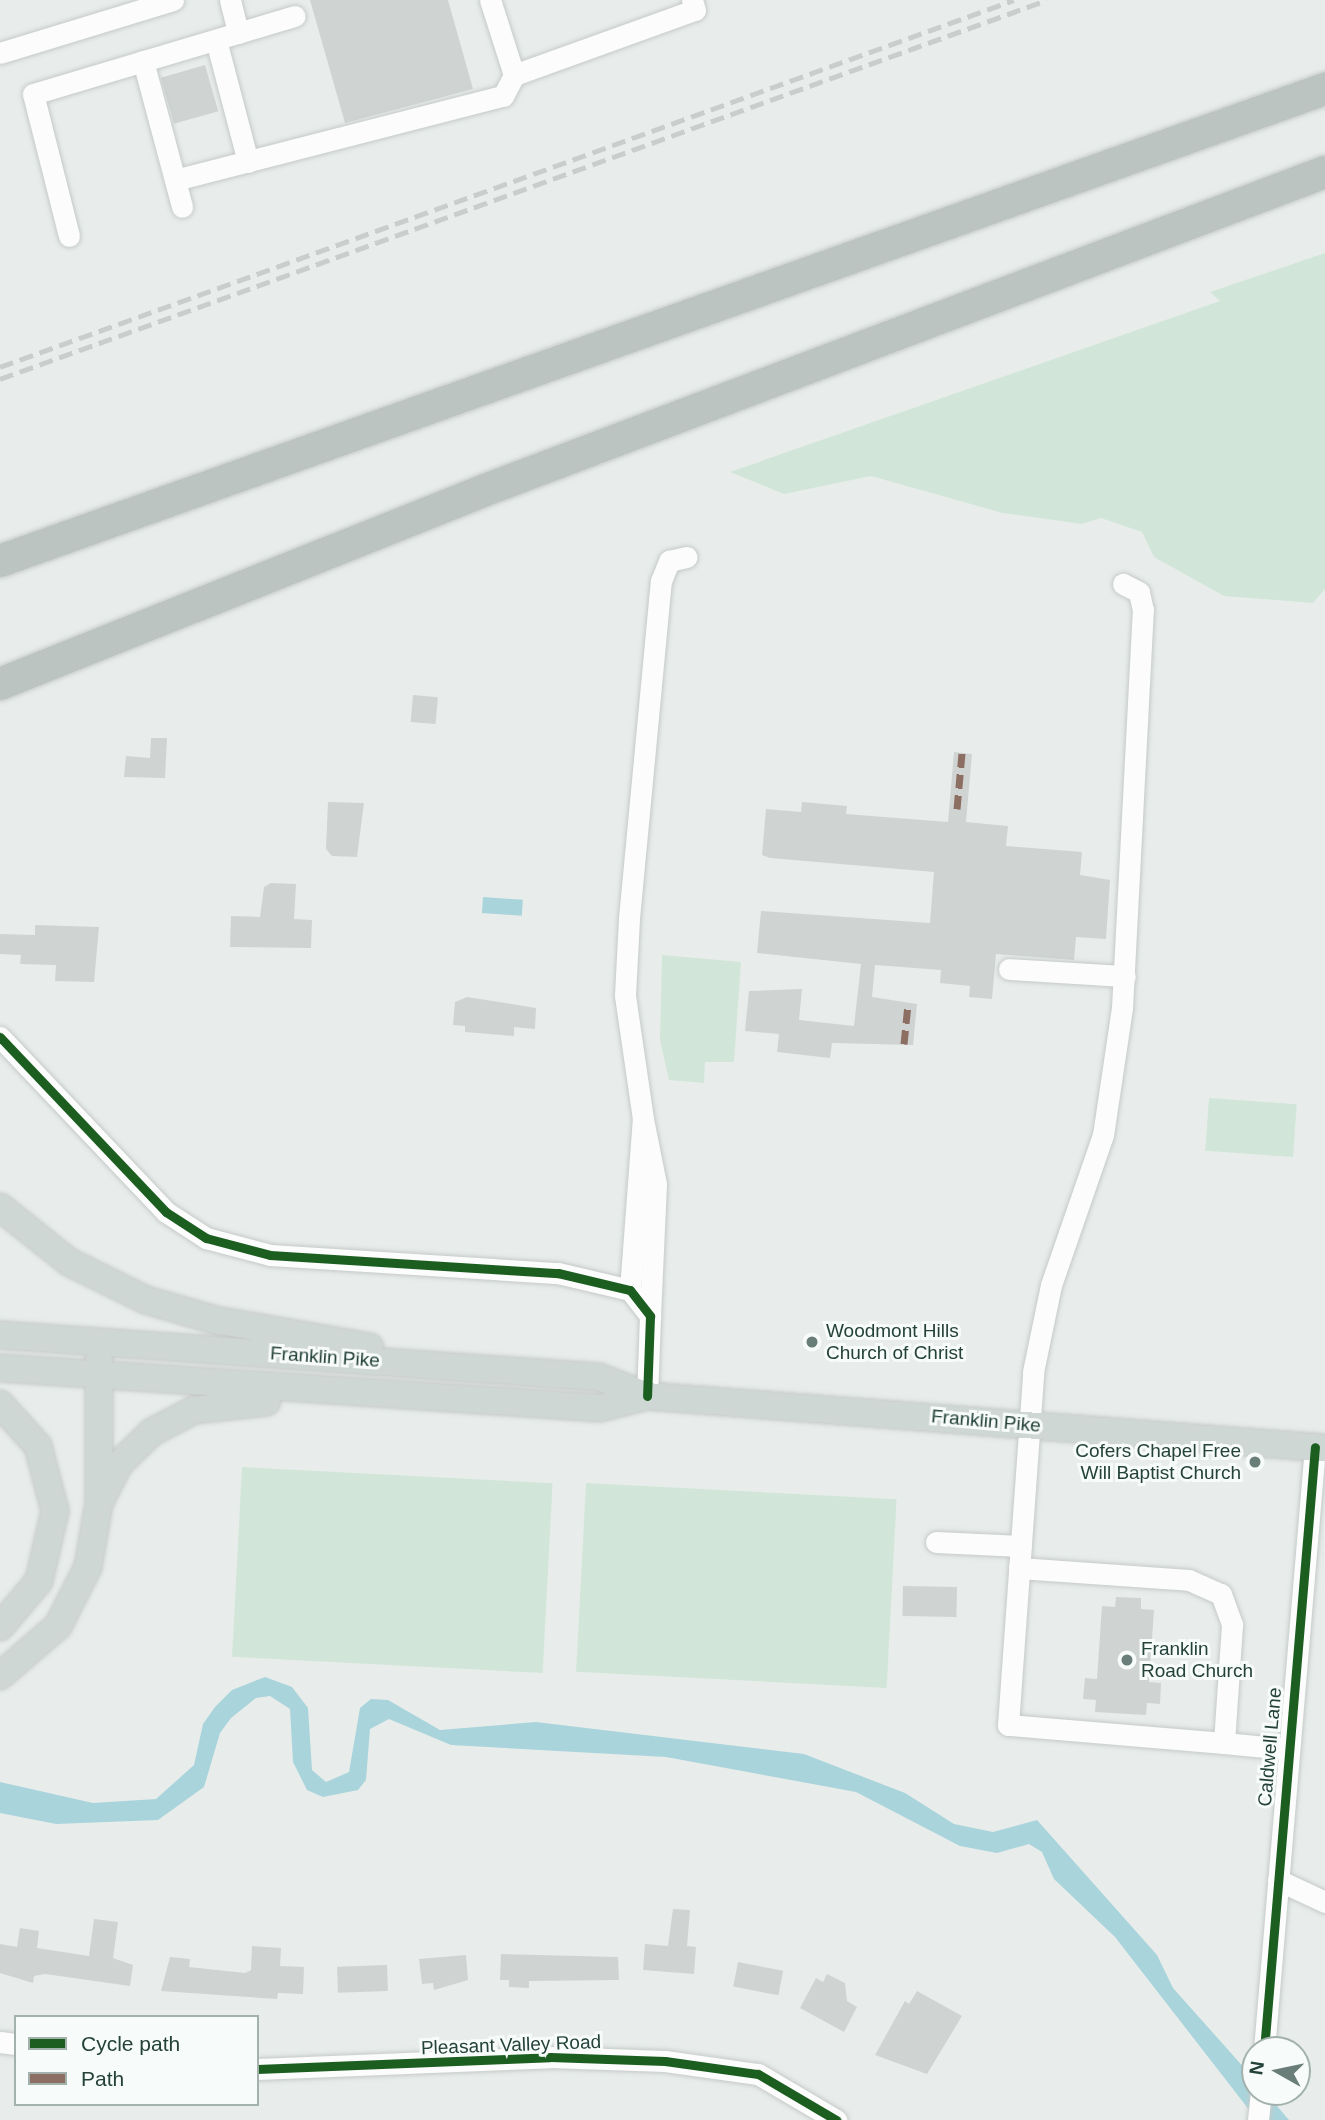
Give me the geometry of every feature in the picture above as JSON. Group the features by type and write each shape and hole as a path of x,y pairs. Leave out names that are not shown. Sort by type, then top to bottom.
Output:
{"highway":[{"path":"1018,198 1325,68"},
{"path":"0,561 1325,89"},
{"path":"0,684 488,489 1325,172"}],"main road":[{"path":"0,1207 69,1262 170,1309 468,1367"},
{"name":"Franklin Pike","path":"0,1335 600,1377 647,1396 1320,1448"},
{"path":"0,1676 46,1641 71,1606 88,1567 99,1503 100,1341"},
{"name":"Franklin Pike","path":"0,1368 600,1408 647,1396"},
{"path":"99,1503 128,1452 194,1410 254,1402 465,1400"},
{"path":"0,1404 38,1446 55,1511 39,1581 0,1627"}],"street":[{"path":"0,53 173,0"},
{"path":"230,0 238,33"},
{"path":"175,180 493,101 511,90 514,75 490,0"},
{"path":"514,75 695,10 692,0"},
{"path":"69,236 33,94 295,16"},
{"path":"216,40 248,162"},
{"path":"143,61 182,207"},
{"path":"647,1396 656,1184 643,1119 625,995 628,918 661,581 669,561 687,557"},
{"path":"1124,584 1139,592 1143,604 1125,976 1105,1125 1051,1285 1026,1424 1021,1546 1007,1725 1287,1749"},
{"path":"1009,969 1125,976"},
{"path":"0,1037 166,1212 205,1238 271,1255 558,1273 630,1290 650,1316"},
{"path":"630,1290 643,1119"},
{"name":"Caldwell Lane","path":"1265,2036 1287,1749 1320,1448"},
{"path":"936,1542 1021,1546"},
{"path":"1019,1568 1189,1580 1221,1594 1232,1626 1224,1742"},
{"path":"1278,1880 1325,1902"},
{"name":"Pleasant Valley Road","path":"259,2068 354,2070 550,2057 665,2061 773,2080 836,2120"}],"green space":[{"path":"1325,253 1325,589 1313,603 1224,596 1154,557 1142,532 1101,518 1082,524 1003,513 871,476 784,494 730,472 1220,301 1210,292"},
{"path":"662,955 741,962 734,1062 705,1062 704,1083 669,1080 660,1040"},
{"path":"1209,1098 1297,1104 1293,1157 1205,1151"},
{"path":"242,1467 553,1483 543,1673 232,1657"},
{"path":"586,1483 897,1499 887,1688 576,1672"}],"water":[{"path":"483,897 523,900 522,916 482,913"},
{"path":"265,1677 292,1687 308,1708 312,1770 326,1782 349,1772 360,1708 371,1699 388,1700 440,1730 536,1722 804,1754 905,1793 954,1824 993,1832 1037,1820 1157,1955 1173,1988 1241,2064 1241,2099 1115,1937 1054,1879 1042,1852 1029,1844 997,1853 960,1846 856,1792 666,1757 451,1745 389,1719 370,1729 366,1780 358,1790 323,1797 307,1790 293,1762 290,1709 270,1696 256,1698 231,1718 220,1733 204,1787 158,1820 56,1824 0,1813 0,1782 93,1803 156,1799 194,1765 203,1724 232,1690"},
{"path":"1246,2106 1277,2106 1289,2120 1257,2120"}],"building":[{"path":"310,0 448,0 473,89 345,123"},
{"path":"205,65 218,111 174,124 161,78"},
{"path":"413,695 438,697 436,724 411,722"},
{"path":"151,738 167,738 165,778 124,777 126,756 150,758"},
{"path":"954,752 972,754 966,822 1008,826 1006,846 1082,852 1080,875 1110,880 1106,939 1076,937 1074,960 996,954 992,999 969,997 970,986 940,983 941,970 875,965 872,997 917,1004 913,1045 832,1043 830,1058 777,1052 779,1034 745,1031 749,991 802,989 799,1020 854,1026 861,964 757,953 761,911 930,923 934,872 770,858 762,855 766,809 801,812 802,802 847,806 846,814 948,822"},
{"path":"328,802 364,803 357,857 332,856 326,849"},
{"path":"271,883 296,884 294,919 312,920 311,948 230,947 231,916 260,917 264,887"},
{"path":"35,925 99,927 94,982 55,981 56,965 20,964 21,955 0,954 0,934 35,935"},
{"path":"467,997 536,1008 535,1029 514,1027 514,1036 465,1032 465,1026 453,1025 455,1002"},
{"path":"903,1586 957,1587 956,1617 902,1616"},
{"path":"1116,1597 1141,1598 1141,1609 1154,1610 1149,1682 1161,1683 1160,1704 1147,1703 1146,1715 1095,1712 1096,1700 1083,1699 1085,1678 1097,1679 1102,1606 1115,1607"},
{"path":"673,1909 690,1910 687,1946 696,1947 694,1974 643,1970 645,1944 668,1946"},
{"path":"94,1919 118,1922 113,1958 133,1965 130,1986 45,1974 34,1976 33,1983 0,1973 0,1944 17,1947 20,1928 39,1931 37,1948 89,1956"},
{"path":"252,1946 281,1948 280,1966 304,1967 303,1994 278,1993 277,1999 161,1991 170,1957 190,1959 189,1967 245,1973 251,1970"},
{"path":"501,1954 618,1957 619,1980 529,1981 529,1988 509,1987 509,1980 500,1980"},
{"path":"466,1955 468,1980 434,1990 433,1983 422,1984 419,1959"},
{"path":"738,1962 783,1971 778,1995 733,1987"},
{"path":"387,1965 388,1991 338,1993 337,1967"},
{"path":"827,1974 845,1983 847,2001 857,2007 844,2032 800,2008 816,1978 823,1982"},
{"path":"917,1991 962,2016 927,2074 875,2055 905,2001 909,2004"}],"railway":[{"path":"0,367 1014,0"},
{"path":"0,379 1047,0"}],"marked path":[{"path":"957,809 962,753"},
{"path":"904,1044 908,1004"}],"cycle path":[{"path":"0,1037 166,1212 206,1238 270,1255 558,1273 630,1290 650,1316 647,1396"},
{"path":"1265,2036 1315,1447"},
{"path":"259,2069 550,2057 665,2061 758,2074 836,2120"}],"place":[{"name":"Woodmont Hills Church of Christ","path":"812,1342"},
{"name":"Cofers Chapel Free Will Baptist Church","path":"1255,1462"},
{"name":"Franklin Road Church","path":"1127,1660"}]}
